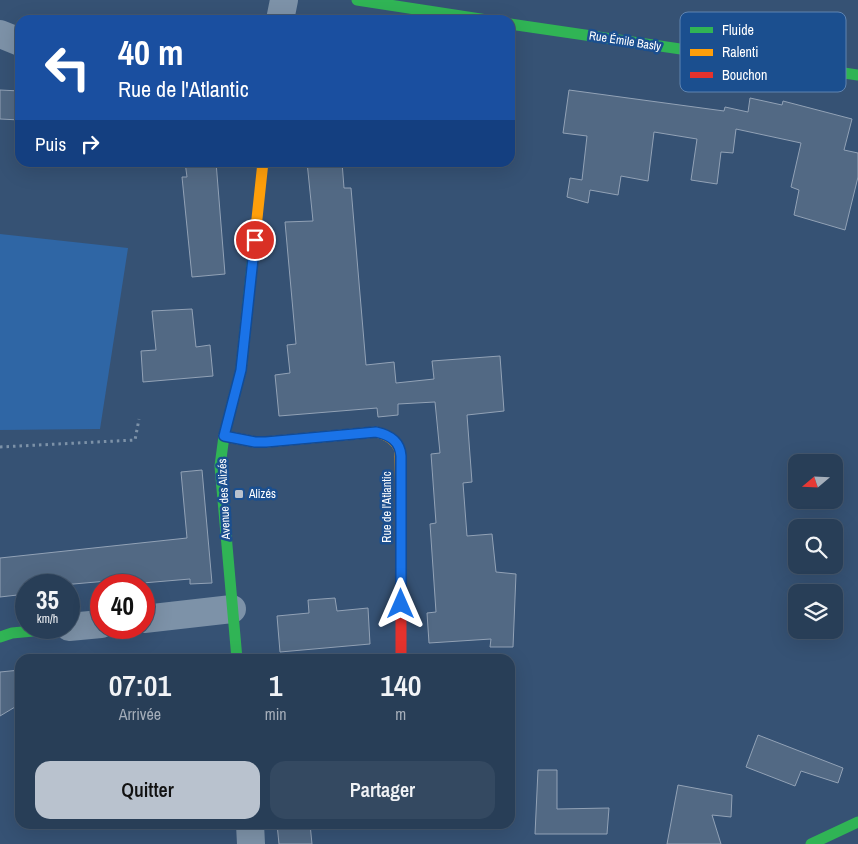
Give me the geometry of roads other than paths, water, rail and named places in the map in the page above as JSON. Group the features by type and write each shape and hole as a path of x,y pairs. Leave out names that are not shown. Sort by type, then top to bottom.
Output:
{"street":[{"path":"281,15 284,0"},
{"path":"357,0 454,15"},
{"name":"Rue Émile Basly","path":"515,25 680,49"},
{"path":"0,34 15,40"},
{"name":"Avenue des Alizés","path":"236,654 220,466 224,436 241,370 262,167"},
{"name":"Rue de l'Atlantic","path":"224,436 255,442 266,442 376,432 384,434 397,443 401,456 401,654"},
{"path":"155,618 232,609"},
{"path":"0,637 15,633"},
{"path":"811,844 858,822"},
{"path":"250,829 251,844"}],"place":[{"name":"Alizés","path":"239,494"}]}
